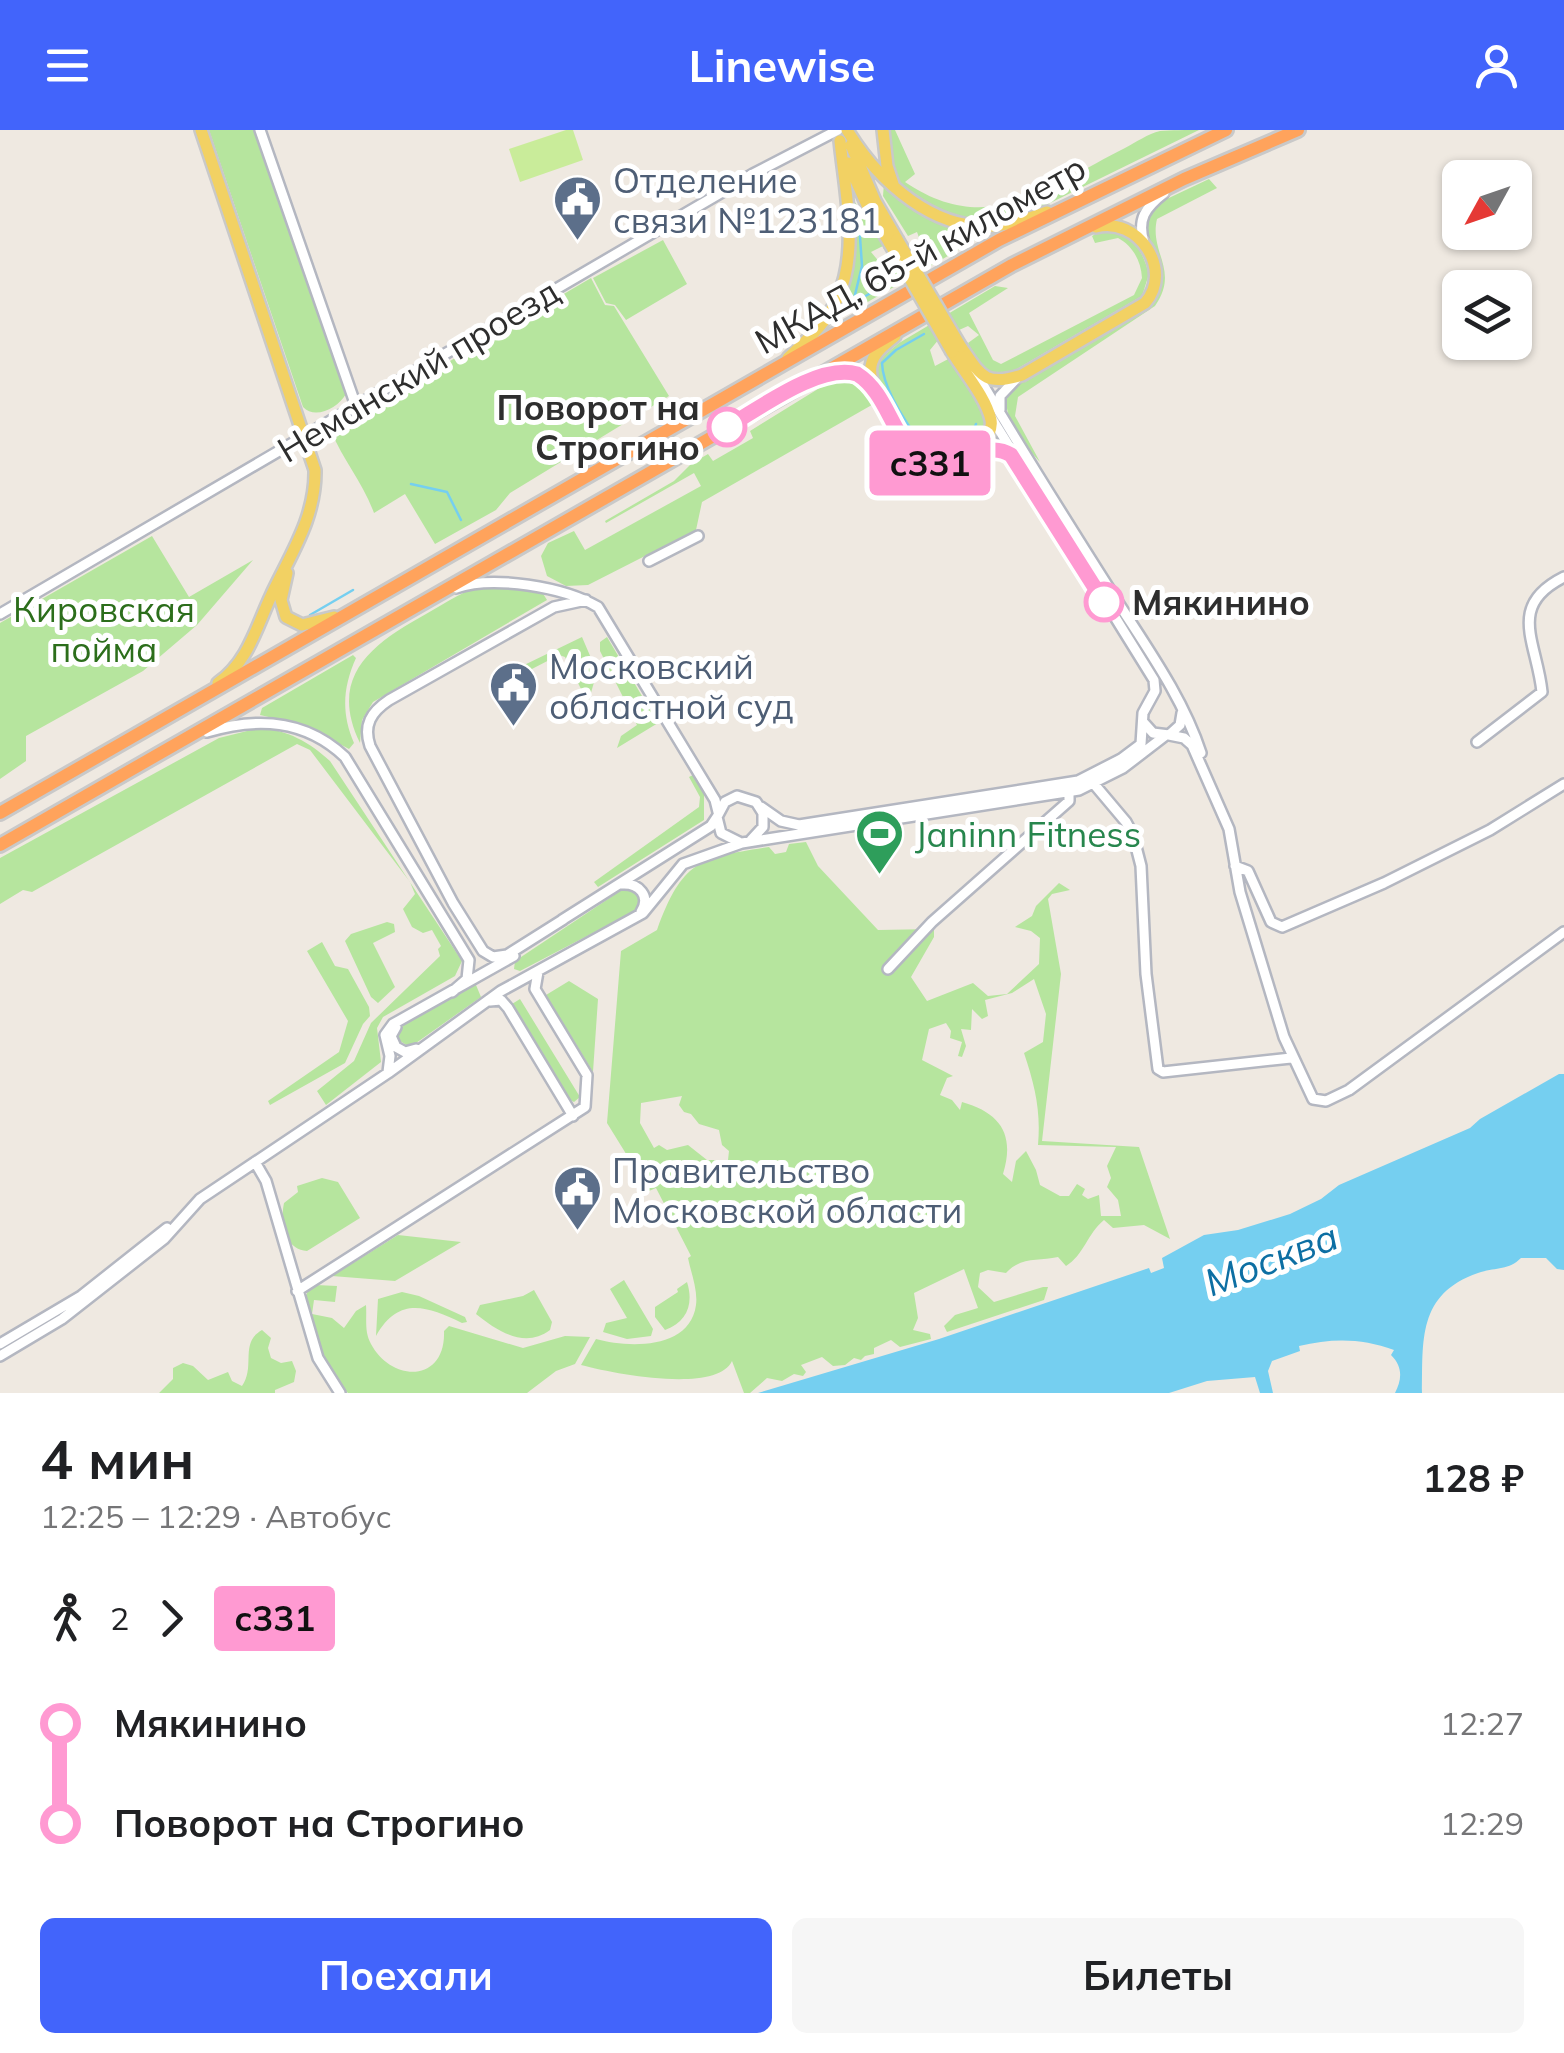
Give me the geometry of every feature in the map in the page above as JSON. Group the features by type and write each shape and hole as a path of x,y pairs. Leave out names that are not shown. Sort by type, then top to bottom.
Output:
{"highway":[{"name":"МКАД, 65-й километр","path":"0,813 1065,206 1226,130"},
{"name":"МКАД, 65-й километр","path":"0,845 923,314 1067,236 1184,179 1298,130"}],"main road":[{"path":"201,130 315,470 306,523 290,563 282,609 294,623 320,622 352,611"},
{"path":"883,130 889,173 899,191"},
{"path":"843,133 899,191 940,216 982,226 1016,222 1065,206"},
{"path":"782,364 824,322 838,298 848,249 843,133"},
{"path":"843,133 893,242"},
{"path":"847,176 857,170 864,180"},
{"path":"847,176 893,242 956,350 991,422 990,431 972,454 944,466 921,459 909,446 871,376 873,359 923,314"},
{"path":"956,350 976,370 999,382 1022,375 1145,303 1154,292 1156,275 1147,250 1133,232 1106,225 1067,236"},
{"path":"186,706 226,678 245,656 272,592 290,563"}],"street":[{"path":"260,130 356,406"},
{"name":"Неманский проезд","path":"0,614 753,174 843,133"},
{"path":"1147,250 1141,228 1144,212 1184,179"},
{"path":"956,350 1166,677 1192,725 1212,789"},
{"path":"808,381 848,372 865,379 879,396"},
{"path":"1004,422 1000,396 1010,381 1022,375"},
{"path":"0,1356 62,1319 164,1238 200,1199 484,1004 650,908 666,880 682,864 745,842 1069,787 1132,753 1141,744 1143,713 1154,691 1154,680 987,411"},
{"path":"972,454 999,449 1017,461"},
{"path":"649,561 698,536"},
{"path":"1476,742 1542,692 1530,609 1536,595 1564,577"},
{"path":"417,605 462,586 490,581 586,600 606,616 715,800 721,832 734,842 745,842 763,827 760,807"},
{"path":"586,600 554,607 378,708 368,722 367,738 453,903 474,940 488,955 499,958 712,826 724,802 737,796 750,798 772,817 799,825 1094,784 1142,757 1168,735 1180,724 1180,706"},
{"path":"1150,700 1168,696 1180,706"},
{"path":"176,744 237,724 268,722 320,737 334,747 374,800 469,960 468,979 452,992"},
{"path":"1144,723 1153,733 1184,738 1192,745 1229,829 1246,918 1291,1058 1309,1094 1318,1100 1334,1099 1348,1090 1564,932"},
{"path":"1094,784 1133,834 1141,866 1146,974 1158,1069 1164,1072 1291,1058"},
{"path":"1236,866 1248,872 1271,922 1282,927 1490,830 1564,784"},
{"path":"374,800 386,801 392,795 392,786"},
{"path":"888,969 932,922 1069,802 1069,787"},
{"path":"374,800 390,811 403,806"},
{"path":"612,887 632,884 643,893 644,908 631,920"},
{"path":"388,1073 386,1034 400,1020 522,951 564,919"},
{"path":"297,1291 585,1107 587,1075 536,988 536,974 546,965"},
{"path":"484,1004 496,1000 508,1008 573,1116"},
{"path":"400,1020 392,1036 396,1047 405,1052 424,1046"},
{"path":"255,1162 266,1181 318,1358 340,1393"},
{"path":"0,1344 81,1296 185,1214"}],"green space":[{"path":"209,130 254,130 346,394 326,411 308,411 303,407"},
{"path":"573,130 583,160 520,182 509,149"},
{"path":"890,130 895,130 915,174 905,182 935,199 991,207 1043,191 1156,132 1199,130 1044,206 993,222 973,222 941,212 902,188 896,180"},
{"path":"1209,179 1217,188 1157,219 1165,282 1155,306 1018,397 1015,416 1040,462 1011,422 1008,394 1032,374 1157,294 1161,275 1144,223 1154,205"},
{"path":"884,183 918,209 995,229 831,323 846,291 853,262 852,198 883,246 871,252 881,264 904,259 921,243 917,232 908,236 883,196"},
{"path":"1103,230 1128,237 1139,248 1149,274 1142,296 1005,376 991,372 978,361 968,343 979,335 968,326 939,339 930,350 935,366 952,357 988,422 984,436 945,458 930,457 919,450 879,386 876,362 899,343 995,286 1008,288 969,313 993,360 1001,364 1134,295 1142,278 1138,260 1118,238 1095,243 1092,236"},
{"path":"663,240 687,284 626,320 615,305 606,303 593,278"},
{"path":"591,278 605,305 614,306 669,396 510,493 496,510 435,544 405,494 374,513 331,431"},
{"path":"839,376 864,384 877,402 702,502 696,530 588,585 566,586 547,576 541,556 548,543 574,531 585,550 701,486 694,473 605,521 674,481 708,454 713,461 753,438 750,431"},
{"name":"Кировская пойма","path":"152,536 189,597 253,560 197,625 143,671 26,736 26,761 0,779 0,623"},
{"path":"490,583 542,592 547,600 373,702 362,720 360,743 351,719 349,698 361,664 407,625 457,596"},
{"path":"582,637 597,672 588,703 565,657 559,655 528,671 520,667"},
{"path":"607,637 658,723 617,748 621,736 637,725 600,651 600,642"},
{"path":"353,655 356,658 345,700 354,743 349,749 304,725 260,715 262,708"},
{"path":"259,728 298,738 330,761 409,881 310,750 297,744 32,892 23,890 0,904 0,858 219,738"},
{"path":"693,775 704,792 704,820 598,887 594,882 699,807 700,797 689,777"},
{"path":"806,842 818,866 878,930 934,929 934,937 911,977 927,1001 973,983 988,996 1007,994 1039,964 1040,938 1015,927 1032,916 1036,906 1059,883 1070,890 1052,894 1048,899 1061,974 1042,1141 1139,1147 1170,1239 1144,1225 1113,1228 1104,1220 1066,1266 1058,1257 1023,1262 1006,1273 980,1273 978,1287 994,1302 1048,1287 1044,1300 947,1332 944,1326 955,1315 978,1308 964,1269 914,1293 918,1318 913,1330 930,1334 931,1339 900,1347 891,1340 874,1348 874,1354 861,1360 854,1358 845,1365 833,1366 822,1357 801,1365 806,1372 803,1376 794,1374 782,1381 767,1378 750,1393 744,1393 732,1361 723,1371 688,1379 642,1377 581,1365 596,1339 640,1344 670,1338 691,1320 696,1305 688,1258 691,1256 656,1188 649,1191 607,1123 621,951 657,930 676,889 697,866 710,859 769,847 775,854 786,852 789,844","holes":["1034,979 1046,1014 1043,1042 1024,1053 1036,1099 1038,1145 1116,1147 1107,1166 1111,1178 1107,1187 1118,1200 1121,1216 1101,1216 1099,1195 1088,1199 1082,1195 1085,1189 1077,1184 1069,1196 1060,1196 1040,1185 1026,1151 1016,1161 1012,1182 1003,1174 1007,1148 1002,1128 987,1112 962,1102 960,1110 952,1100 940,1095 947,1078 953,1076 922,1060 929,1029 946,1023 950,1038 962,1042 958,1056 962,1057 966,1046 961,1029 971,1030 972,1009 982,1019 988,1016 985,1000 1012,993","682,1096 679,1105 684,1112 699,1124 719,1130 722,1145 729,1151 728,1160 707,1160 688,1145 667,1150 659,1145 654,1148 640,1123 641,1103"]},
{"path":"410,883 462,961 455,976 383,1017 377,1028 381,1062 326,1105 317,1091 354,1061 371,1023 440,956 441,946 432,930 423,933 412,927 403,909 415,894"},
{"path":"626,887 641,894 640,906 635,911 520,971 514,969 515,961"},
{"path":"387,922 394,924 395,932 373,943 395,987 378,1003 371,997 345,941 351,934"},
{"path":"322,942 335,966 348,969 370,1016 345,1063 270,1105 268,1101 339,1052 348,1021 307,951"},
{"path":"569,981 598,999 593,1072 546,995"},
{"path":"472,984 481,997 416,1043 408,1046 400,1041 396,1032 402,1025"},
{"path":"520,999 580,1097 574,1102 567,1098 512,1004"},
{"path":"322,1178 338,1182 360,1218 307,1251 299,1249 285,1233 284,1203 298,1192 297,1186"},
{"path":"398,1235 461,1242 395,1281 332,1276"},
{"path":"624,1280 653,1329 651,1336 627,1339 603,1332 606,1323 627,1318 610,1289"},
{"path":"687,1282 687,1311 679,1322 665,1330 655,1317 655,1307"},
{"path":"316,1285 337,1286 335,1302 314,1300 312,1314 332,1318 344,1328 356,1311 366,1305 371,1344 380,1357 404,1371 416,1372 436,1360 449,1326 523,1348 565,1336 590,1337 575,1364 556,1371 527,1393 348,1393 331,1373 315,1337 305,1299 308,1290"},
{"path":"534,1290 552,1322 550,1330 541,1335 512,1336 476,1314 480,1305"},
{"path":"402,1292 465,1317 467,1322 414,1308 394,1315 376,1336 378,1299"},
{"path":"262,1330 271,1338 271,1358 281,1363 292,1361 296,1371 294,1382 275,1393 159,1393 173,1379 173,1368 183,1363 193,1366 208,1380 228,1372 232,1381 242,1386 251,1341"}],"water":[{"name":"Москва","path":"1564,1074 1564,1270 1557,1269 1546,1258 1521,1258 1458,1282 1444,1293 1434,1306 1424,1338 1422,1393 1395,1393 1400,1373 1391,1355 1394,1350 1347,1340 1299,1346 1300,1351 1272,1361 1268,1371 1273,1393 1260,1393 1255,1377 1207,1381 1169,1393 758,1393 939,1339 1149,1268 1151,1273 1164,1268 1162,1258 1204,1235 1238,1230 1290,1214 1339,1185 1470,1128"}],"waterway":[{"path":"859,222 862,266 853,303 894,280"},
{"path":"924,334 882,363 898,408 925,448 944,452 970,438 976,424"},
{"path":"411,484 447,492 461,520"},
{"path":"310,615 353,590"}],"bus line":[{"name":"с331","path":"727,427 808,381 837,373 857,374 879,396 921,459 944,466 983,450 999,449 1011,455 1104,602"}],"place":[{"name":"Отделение связи №123181","path":"578,242"},
{"name":"Поворот на Строгино","path":"727,427"},
{"name":"Мякинино","path":"1104,602"},
{"name":"Московский областной суд","path":"514,728"},
{"name":"Janinn Fitness","path":"880,876"},
{"name":"Правительство Московской области","path":"577,1232"}]}
